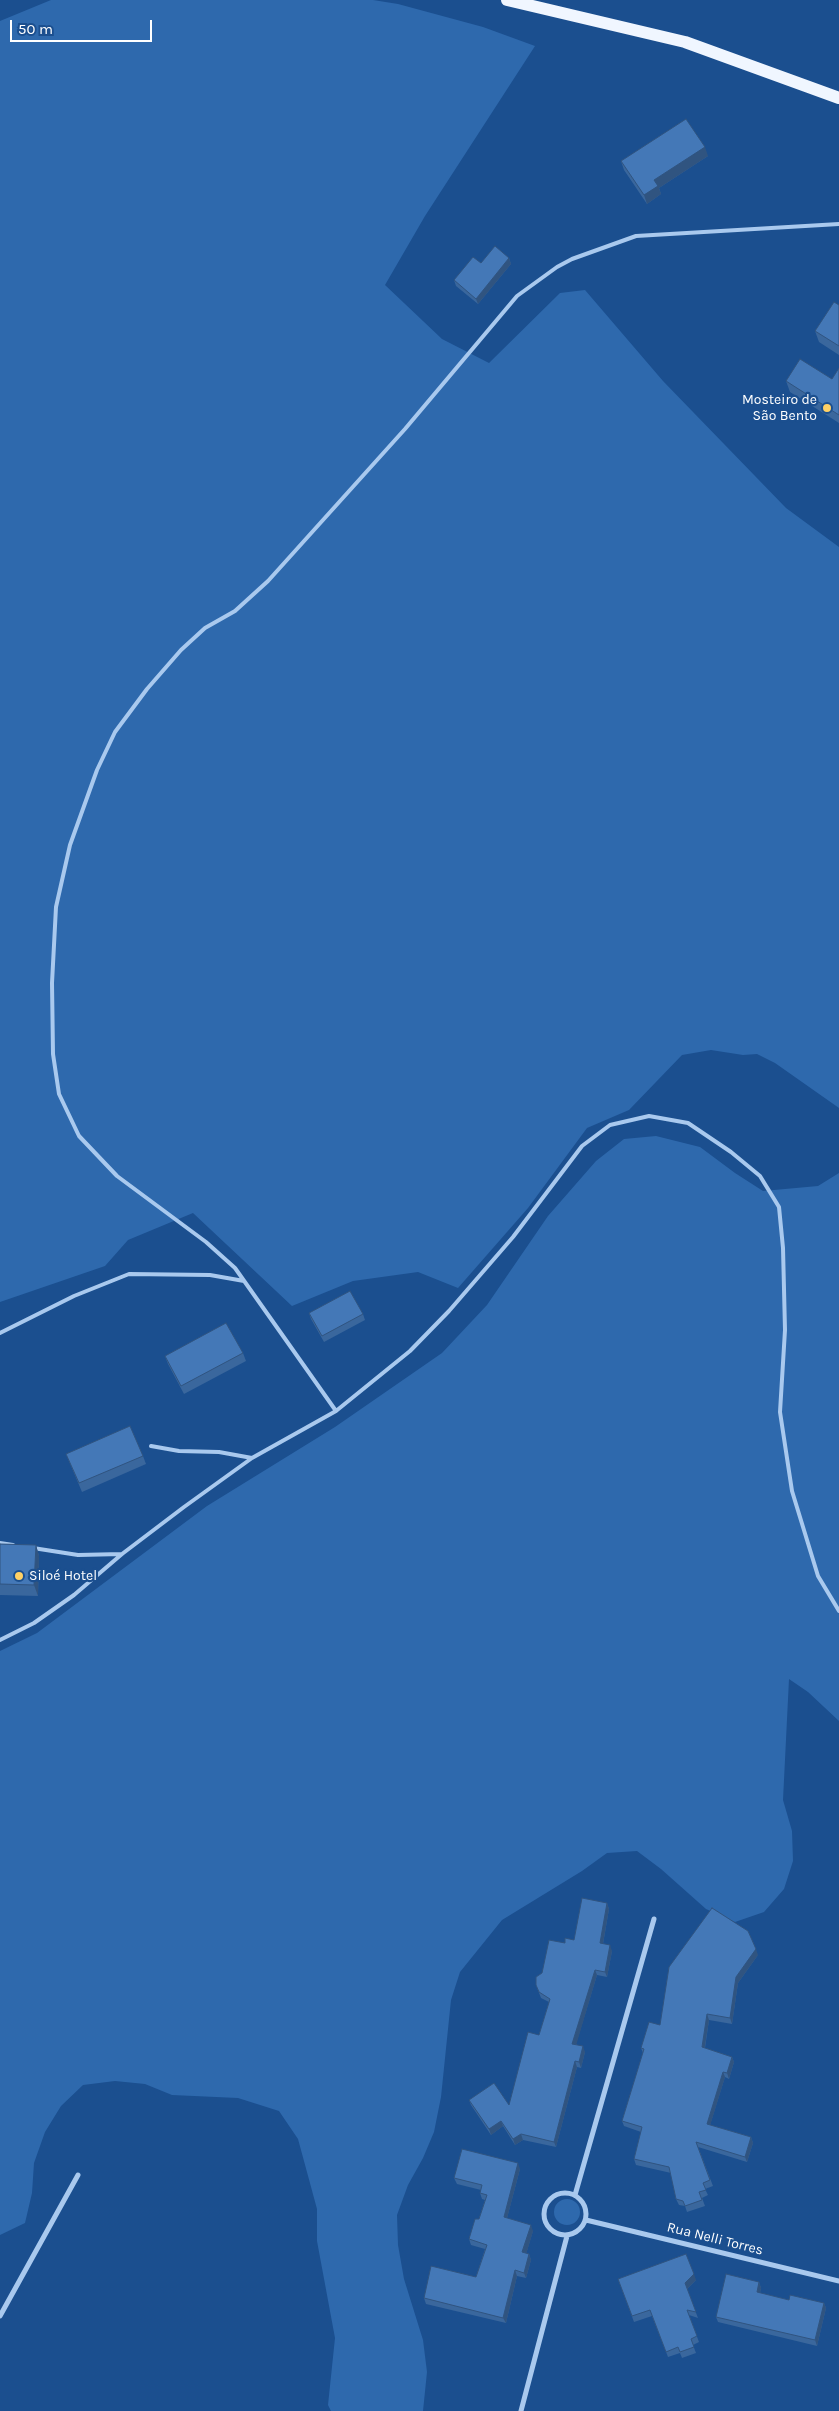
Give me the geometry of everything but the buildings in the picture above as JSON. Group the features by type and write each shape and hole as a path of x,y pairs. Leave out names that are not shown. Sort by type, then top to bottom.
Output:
{"main road":[{"path":"507,0 685,42 839,98"}],"street":[{"path":"575,2195 654,1918"},
{"path":"0,2316 78,2175"},
{"path":"561,2194 575,2195 585,2205 586,2220 579,2231 567,2236 553,2232 548,2227 544,2214 549,2201 561,2194"},
{"name":"Rua Nelli Torres","path":"586,2220 839,2281"},
{"path":"521,2411 567,2236"}],"lane":[{"path":"336,1411 235,1268 206,1242 117,1176 78,1136 59,1094 53,1054 52,983 56,907 70,845 97,770 115,732 147,689 181,650 205,628 235,611 268,581 405,429 516,296 557,266 636,236 839,224"},
{"path":"0,1640 34,1623 74,1595 122,1554 252,1458 336,1411 410,1351 449,1311 513,1237 582,1146 610,1125 650,1116 688,1123 731,1152 760,1176 779,1207 783,1248 785,1330 780,1412 792,1491 818,1576 839,1611"},
{"path":"0,1333 74,1296 129,1274 210,1275 244,1281"},
{"path":"151,1446 179,1451 219,1452 252,1458"},
{"path":"0,1543 16,1546"},
{"path":"24,1547 78,1555 122,1554"}],"shaded area":[{"path":"51,0 373,0 398,4 483,27 535,46 425,216 385,285 442,339 489,363 560,293 585,290 663,381 786,508 839,547 839,1108 775,1063 757,1054 743,1055 711,1050 682,1055 629,1110 587,1128 528,1208 458,1288 418,1272 353,1281 292,1306 193,1213 128,1240 105,1266 0,1302 0,21"},
{"path":"656,1136 700,1147 763,1191 818,1186 839,1173 839,1721 808,1692 789,1679 783,1800 792,1831 793,1861 784,1889 764,1912 735,1922 706,1909 661,1869 637,1851 607,1853 582,1871 502,1920 460,1972 451,2000 441,2097 434,2132 423,2158 408,2185 397,2215 398,2245 404,2279 423,2340 427,2372 423,2411 331,2411 328,2405 335,2338 317,2241 317,2209 298,2139 279,2111 238,2098 172,2095 145,2084 115,2081 83,2085 61,2106 45,2132 34,2163 32,2193 25,2223 0,2235 0,1651 37,1633 207,1506 335,1427 442,1353 487,1305 548,1216 596,1161 624,1139"},
{"path":"567,2199 576,2203 580,2212 576,2221 567,2225 558,2221 554,2212 558,2203"}],"place":[{"name":"Mosteiro de São Bento","path":"827,408"},
{"name":"Siloé Hotel","path":"19,1576"}]}
